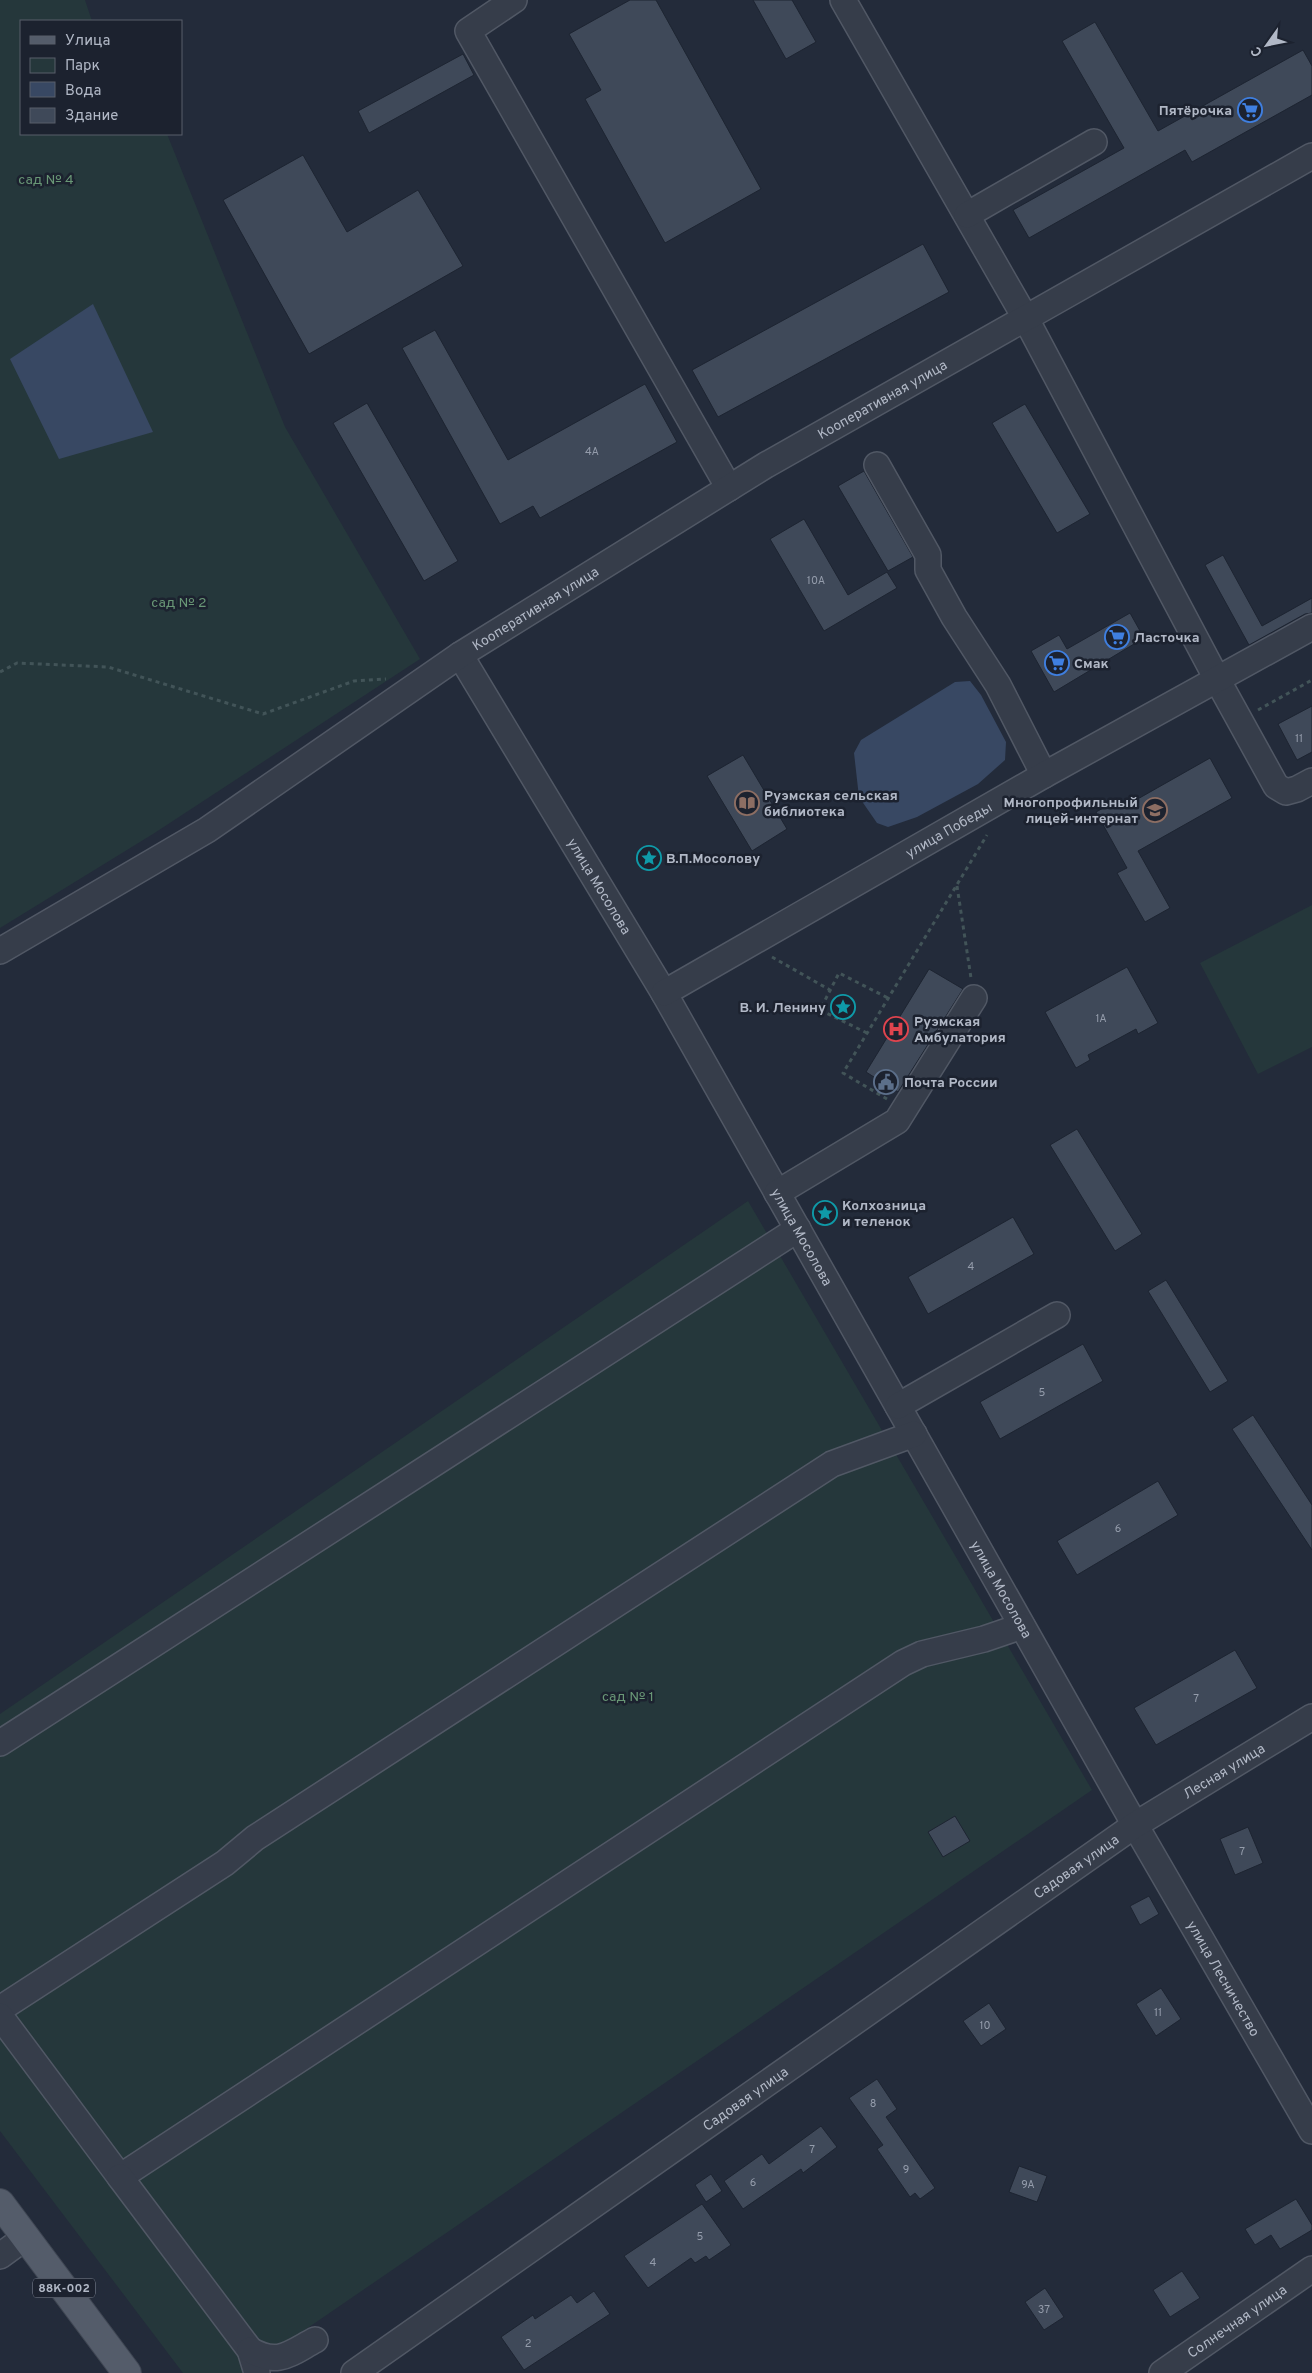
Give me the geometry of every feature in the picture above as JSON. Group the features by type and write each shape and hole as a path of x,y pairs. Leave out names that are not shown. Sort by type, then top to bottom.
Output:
{"main road":[{"name":"88К-002","path":"0,2202 127,2373"}],"street":[{"path":"514,0 468,31 729,488"},
{"path":"843,0 1026,319 1276,786 1286,792 1297,789 1312,781"},
{"path":"967,215 1094,142"},
{"name":"Кооперативная улица","path":"0,951 208,830 460,655 766,465 1312,156"},
{"path":"877,465 928,555 928,570 954,617 998,685 1044,775"},
{"name":"улица Победы","path":"664,993 1044,775 1312,627"},
{"name":"улица Мосолова","path":"460,655 664,993 1135,1825"},
{"path":"777,1193 897,1121 974,998"},
{"path":"0,1743 798,1230"},
{"path":"898,1406 1058,1315"},
{"path":"0,2009 225,1863 264,1832 832,1464 914,1434"},
{"path":"120,2177 903,1663 922,1654 984,1639 1022,1626"},
{"name":"Лесная улица","path":"1135,1825 1312,1717"},
{"name":"улица Лесничество","path":"1135,1825 1312,2131"},
{"name":"Садовая улица","path":"354,2373 1135,1825"},
{"path":"0,2016 250,2350 257,2373"},
{"path":"0,2256 26,2237"},
{"name":"Солнечная улица","path":"1162,2373 1312,2269"},
{"path":"250,2350 273,2359 287,2355 315,2340"}],"path":[{"path":"0,672 18,663 108,666 263,714 354,681 390,678"},
{"path":"1240,720 1312,680"},
{"path":"904,1109 843,1073 987,835"},
{"path":"957,885 974,998"},
{"path":"772,957 830,990"},
{"path":"867,1033 820,1010 839,973 888,998"}],"green space":[{"name":"сад № 2","path":"0,0 85,0 92,20 20,20 20,135 167,135 285,427 420,659 153,834 0,928"},
{"path":"1312,905 1312,1047 1258,1074 1200,963"},
{"name":"сад № 1","path":"748,1201 1092,1790 242,2373 183,2373 0,2131 0,1714"}],"water":[{"path":"93,304 153,432 59,459 10,359"},
{"path":"970,681 981,695 1006,742 1005,760 978,784 917,817 888,827 877,823 859,797 854,753 861,740 955,682"}],"building":[{"path":"630,0 656,0 761,189 665,243 585,99 601,90 569,34"},
{"path":"753,0 792,0 816,42 786,59"},
{"path":"1095,22 1158,131 1303,50 1312,66 1312,95 1192,162 1185,150 1029,238 1013,210 1124,148 1062,41"},
{"path":"463,54 474,75 369,133 358,111"},
{"path":"303,155 347,232 418,190 463,266 309,354 223,200"},
{"path":"923,244 949,292 718,417 692,370"},
{"path":"435,330 508,460 645,384 677,442 540,518 533,506 500,524 402,348"},
{"path":"367,403 458,561 424,581 333,423"},
{"path":"1025,404 1090,514 1057,533 992,423"},
{"path":"864,471 913,557 888,571 838,486"},
{"path":"804,519 848,595 887,572 897,588 824,631 770,539"},
{"path":"1223,555 1262,626 1312,598 1312,613 1305,614 1249,645 1205,565"},
{"path":"1130,613 1144,638 1054,692 1031,651 1059,635 1067,649"},
{"path":"1312,706 1312,752 1297,760 1278,724"},
{"name":"Руэмская сельская библиотека","path":"743,755 787,829 752,851 707,776"},
{"name":"Многопрофильный лицей-интернат","path":"1210,758 1232,798 1138,851 1170,908 1145,922 1117,873 1127,868 1096,812 1116,801 1120,809"},
{"path":"1127,967 1158,1023 1138,1034 1136,1029 1088,1055 1090,1060 1076,1068 1045,1012"},
{"path":"929,969 963,989 898,1092 866,1072"},
{"path":"1077,1129 1142,1234 1115,1251 1050,1145"},
{"path":"1013,1217 1034,1254 928,1314 908,1277"},
{"path":"1166,1280 1228,1381 1210,1392 1148,1291"},
{"path":"1083,1344 1103,1381 1000,1439 980,1402"},
{"path":"1253,1415 1312,1505 1312,1550 1232,1429"},
{"path":"1158,1481 1178,1515 1077,1575 1057,1541"},
{"path":"1235,1650 1257,1688 1156,1745 1134,1708"},
{"path":"955,1816 970,1841 943,1857 928,1832"},
{"path":"1248,1827 1263,1863 1235,1875 1220,1839"},
{"path":"1149,1896 1159,1914 1140,1925 1130,1906"},
{"path":"1161,1988 1181,2019 1156,2036 1136,2004"},
{"path":"989,2003 1006,2029 981,2046 963,2021"},
{"path":"877,2079 897,2109 886,2117 935,2188 920,2199 915,2193 910,2197 877,2149 883,2145 849,2098"},
{"path":"821,2126 837,2147 803,2173 801,2169 743,2209 724,2181 762,2154 769,2164"},
{"path":"1019,2166 1047,2176 1037,2202 1009,2192"},
{"path":"711,2174 722,2191 706,2202 695,2185"},
{"path":"1296,2199 1312,2225 1312,2230 1280,2249 1271,2235 1255,2245 1245,2229"},
{"path":"702,2204 731,2245 709,2260 706,2256 695,2263 691,2258 648,2288 624,2256"},
{"path":"1182,2271 1200,2298 1170,2317 1153,2290"},
{"path":"1045,2288 1064,2317 1044,2330 1025,2302"},
{"path":"594,2291 610,2314 524,2370 501,2337 533,2315 535,2319 571,2295 577,2303"}],"place":[{"name":"Пятёрочка","path":"1250,110"},
{"name":"Ласточка","path":"1117,637"},
{"name":"Смак","path":"1057,663"},
{"name":"Руэмская сельская библиотека","path":"747,803"},
{"name":"Многопрофильный лицей-интернат","path":"1155,810"},
{"name":"В.П.Мосолову","path":"649,858"},
{"name":"В. И. Ленину","path":"843,1007"},
{"name":"Руэмская Амбулатория","path":"896,1029"},
{"name":"Почта России","path":"886,1082"},
{"name":"Колхозница и теленок","path":"825,1213"}],"park label":[{"name":"сад № 4","path":"46,179"}]}
